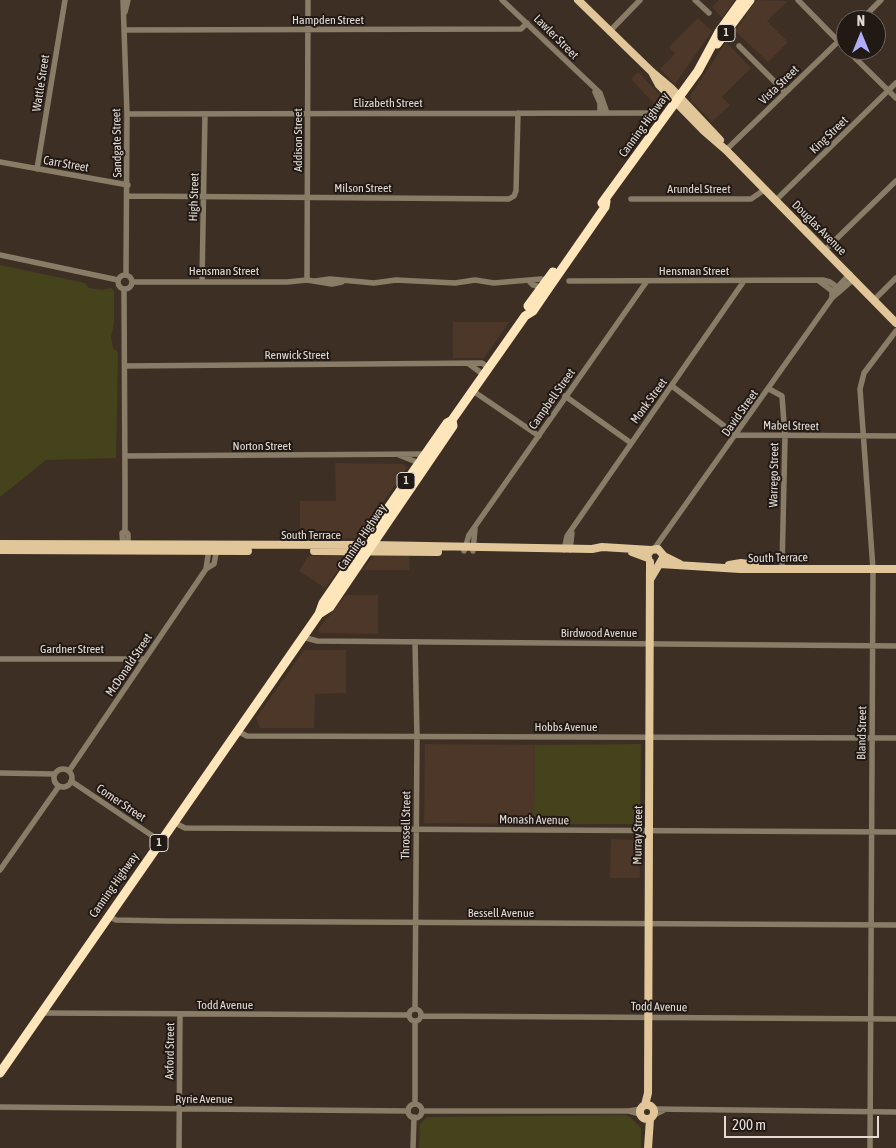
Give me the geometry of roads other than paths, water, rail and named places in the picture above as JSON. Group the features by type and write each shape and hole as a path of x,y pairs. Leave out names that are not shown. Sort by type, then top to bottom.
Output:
{"highway":[{"name":"Canning Highway","path":"702,64 719,32 742,0"},
{"name":"Canning Highway","path":"1,1068 319,614 330,607 425,454 447,423 452,420 525,316 533,310 547,285 605,207 606,201 702,64 750,0"},
{"name":"Canning Highway","path":"365,549 452,426 452,420"}],"main road":[{"name":"Douglas Avenue","path":"580,1 678,100 714,133 726,150 764,190 896,323"},
{"name":"South Terrace","path":"0,544 213,548 567,550 633,552 649,560 658,556"},
{"name":"South Terrace","path":"0,550 125,547"},
{"name":"South Terrace","path":"567,550 602,547 740,569 782,567 896,568"},
{"path":"649,560 658,556"},
{"name":"Murray Street","path":"651,578 658,556"},
{"name":"Murray Street","path":"648,1148 651,578 649,560"}],"street":[{"name":"Wattle Street","path":"37,168 65,0"},
{"name":"Sandgate Street","path":"124,0 126,12 128,185 126,274"},
{"name":"Sandgate Street","path":"126,12 128,0"},
{"name":"Addison Street","path":"308,0 308,280"},
{"name":"Lawler Street","path":"502,0 602,96 607,113"},
{"path":"609,32 640,0"},
{"path":"695,0 709,13"},
{"path":"798,0 836,40"},
{"path":"871,10 881,0"},
{"name":"Hampden Street","path":"126,30 521,29 527,23"},
{"name":"Vista Street","path":"726,150 836,44"},
{"path":"739,46 785,92"},
{"path":"856,60 896,98"},
{"name":"King Street","path":"776,201 896,83"},
{"name":"Lawler Street","path":"594,90 600,103 600,112"},
{"name":"Elizabeth Street","path":"127,114 518,114 600,112 648,114"},
{"name":"High Street","path":"202,282 205,114"},
{"name":"Milson Street","path":"128,196 509,199 514,196 516,191 518,114"},
{"name":"Carr Street","path":"0,162 128,185"},
{"path":"825,250 896,181"},
{"name":"Arundel Street","path":"631,199 751,199 764,190"},
{"path":"0,255 118,280"},
{"path":"118,280 120,276 126,274 132,278 131,287 124,289"},
{"name":"David Street","path":"658,556 663,538 769,390 836,292 852,277"},
{"path":"874,300 896,278"},
{"name":"Hensman Street","path":"133,282 287,282 324,279 374,283 408,280 461,283 475,280 494,283 529,280 533,285 547,285"},
{"path":"118,280 120,287 124,289"},
{"name":"Hensman Street","path":"569,281 819,281 836,292"},
{"name":"Monk Street","path":"567,550 567,536 572,533 631,443 744,281"},
{"name":"Campbell Street","path":"464,549 474,529 647,282"},
{"path":"124,289 125,531 122,533 125,547"},
{"name":"Bland Street","path":"870,1148 873,567 860,389 864,373 896,331"},
{"name":"Renwick Street","path":"125,366 482,363 486,372"},
{"path":"469,364 486,372"},
{"path":"672,386 736,435"},
{"name":"Warrego Street","path":"769,390 782,396 785,437 782,567"},
{"path":"473,391 538,436"},
{"path":"566,396 631,443"},
{"name":"Mabel Street","path":"736,435 785,437 896,436"},
{"name":"Norton Street","path":"125,456 399,455 408,452 425,454"},
{"name":"Norton Street","path":"399,455 419,463"},
{"path":"473,549 474,529"},
{"name":"McDonald Street","path":"69,771 206,569 214,564 213,548"},
{"name":"Birdwood Avenue","path":"303,637 317,641 896,646"},
{"name":"Throssell Street","path":"415,642 417,736 415,1009"},
{"name":"Gardner Street","path":"0,659 145,659"},
{"name":"Hobbs Avenue","path":"237,731 247,736 896,738"},
{"path":"0,773 54,774 61,769 69,771 71,781 67,785 59,786 54,782 54,774"},
{"name":"Comer Street","path":"71,781 160,841"},
{"path":"0,870 59,786"},
{"name":"Monash Avenue","path":"173,822 184,828 896,832"},
{"name":"Bessell Avenue","path":"108,916 116,920 156,921 896,925"},
{"path":"415,1021 421,1016 420,1011 415,1009 409,1015 415,1021 415,1104"},
{"name":"Todd Avenue","path":"41,1013 409,1015"},
{"name":"Axford Street","path":"179,1148 180,1015"},
{"name":"Todd Avenue","path":"421,1016 896,1019"},
{"path":"414,1118 410,1116 409,1106 419,1105 422,1110"},
{"name":"Ryrie Avenue","path":"0,1107 408,1111"},
{"path":"422,1110 896,1112"},
{"path":"414,1118 422,1110"},
{"path":"413,1148 414,1118"}]}
